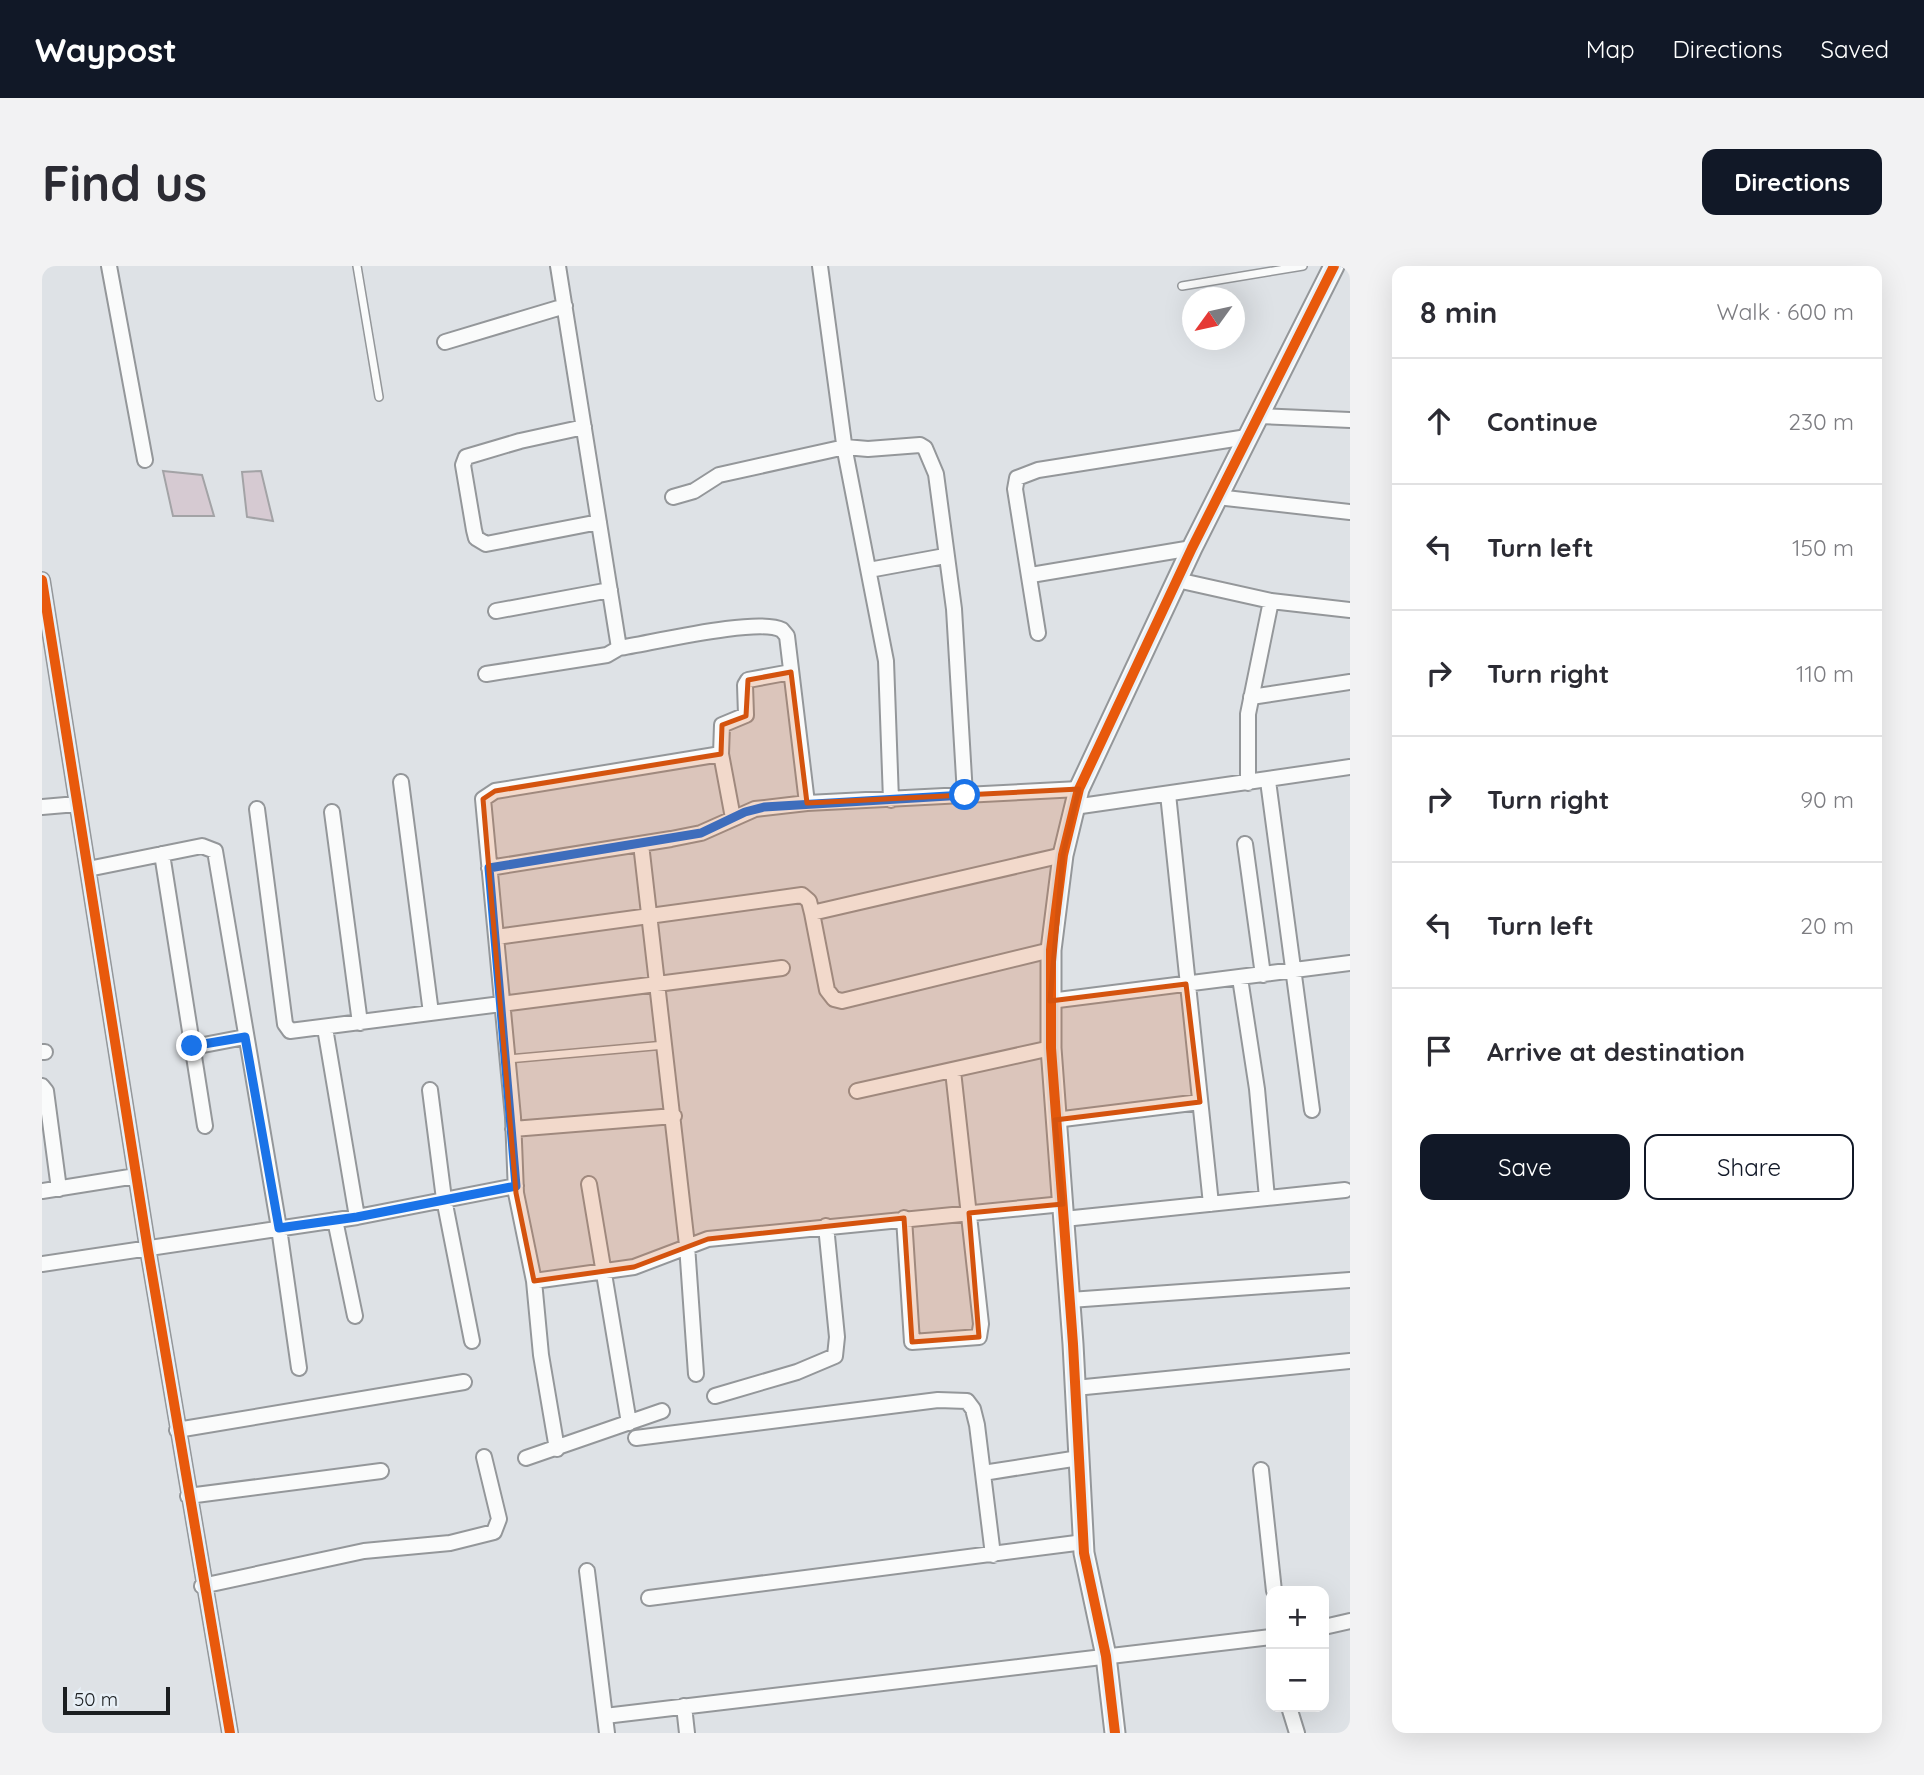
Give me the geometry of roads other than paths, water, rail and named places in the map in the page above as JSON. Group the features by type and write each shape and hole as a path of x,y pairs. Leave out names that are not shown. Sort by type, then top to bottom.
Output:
{"street":[{"path":"109,266 145,460"},
{"path":"558,266 620,648"},
{"path":"820,266 845,447 869,570 889,695 891,800"},
{"path":"1115,1733 1106,1656 1084,1542 1070,1300 1055,1120 1051,1048 1051,950 1063,855 1077,798 1177,580 1334,266"},
{"path":"445,342 565,306"},
{"path":"1259,416 1350,420"},
{"path":"584,426 466,457 463,465 476,538 486,544 599,522"},
{"path":"1038,633 1031,575 1015,489 1015,481 1021,475 1247,437"},
{"path":"673,497 694,491 719,475 845,447 868,449 920,445 925,448 936,474 954,609 965,795"},
{"path":"1217,497 1350,512"},
{"path":"1031,575 1192,548"},
{"path":"869,570 945,556"},
{"path":"42,580 202,1586 230,1733"},
{"path":"1177,580 1270,601 1350,610"},
{"path":"496,611 610,590"},
{"path":"1248,783 1246,755 1251,697 1270,601"},
{"path":"486,674 607,655 620,648 766,625 782,630 787,636 807,803"},
{"path":"733,818 721,754 722,725 746,715 746,683 756,676 791,672"},
{"path":"1251,697 1350,682"},
{"path":"557,1448 541,1355 534,1281 516,1186 507,1059 482,803 489,793 721,754"},
{"path":"489,868 701,833 764,807 965,795 1077,798 1168,794 1350,767"},
{"path":"1268,781 1312,1110"},
{"path":"401,782 431,1013"},
{"path":"1168,794 1211,1204"},
{"path":"42,807 77,804"},
{"path":"257,809 285,1024 294,1032 782,968"},
{"path":"332,812 360,1023"},
{"path":"641,844 660,983 674,1116 696,1374"},
{"path":"1245,844 1263,975"},
{"path":"88,869 202,846 215,851 279,1228 299,1368"},
{"path":"162,854 205,1126"},
{"path":"813,913 1063,855"},
{"path":"496,937 802,895 809,901 813,913 827,990 834,999 842,1001 1051,950"},
{"path":"1050,1001 1350,963"},
{"path":"1240,978 1257,1088 1267,1198"},
{"path":"325,1028 357,1217"},
{"path":"192,1046 245,1037"},
{"path":"857,1091 1051,1048"},
{"path":"904,1219 912,1342 975,1339 982,1333 953,1071"},
{"path":"42,1086 46,1091 59,1189"},
{"path":"430,1090 444,1199 472,1341"},
{"path":"1055,1120 1200,1102"},
{"path":"513,1129 674,1116"},
{"path":"42,1191 136,1176"},
{"path":"589,1184 629,1423"},
{"path":"42,1264 357,1217 516,1186"},
{"path":"534,1281 650,1262 687,1245 708,1239 968,1213 1211,1204 1345,1190"},
{"path":"335,1220 355,1316"},
{"path":"715,1396 797,1372 835,1356 837,1337 826,1226"},
{"path":"1070,1300 1350,1280"},
{"path":"1075,1388 1350,1361"},
{"path":"177,1430 464,1382"},
{"path":"636,1438 938,1400 967,1401 973,1409 977,1425 993,1555"},
{"path":"526,1458 662,1411"},
{"path":"202,1586 363,1550 450,1543 494,1532 499,1519 484,1457"},
{"path":"983,1473 1079,1458"},
{"path":"1261,1470 1273,1586"},
{"path":"188,1496 381,1471"},
{"path":"649,1598 1084,1542"},
{"path":"587,1571 607,1733"},
{"path":"1329,1626 1350,1621"},
{"path":"605,1716 1266,1638"},
{"path":"684,1706 687,1733"},
{"path":"1291,1712 1297,1733"}],"lane":[{"path":"357,266 379,397"},
{"path":"1182,286 1303,266"},
{"path":"507,1059 666,1045"}]}
